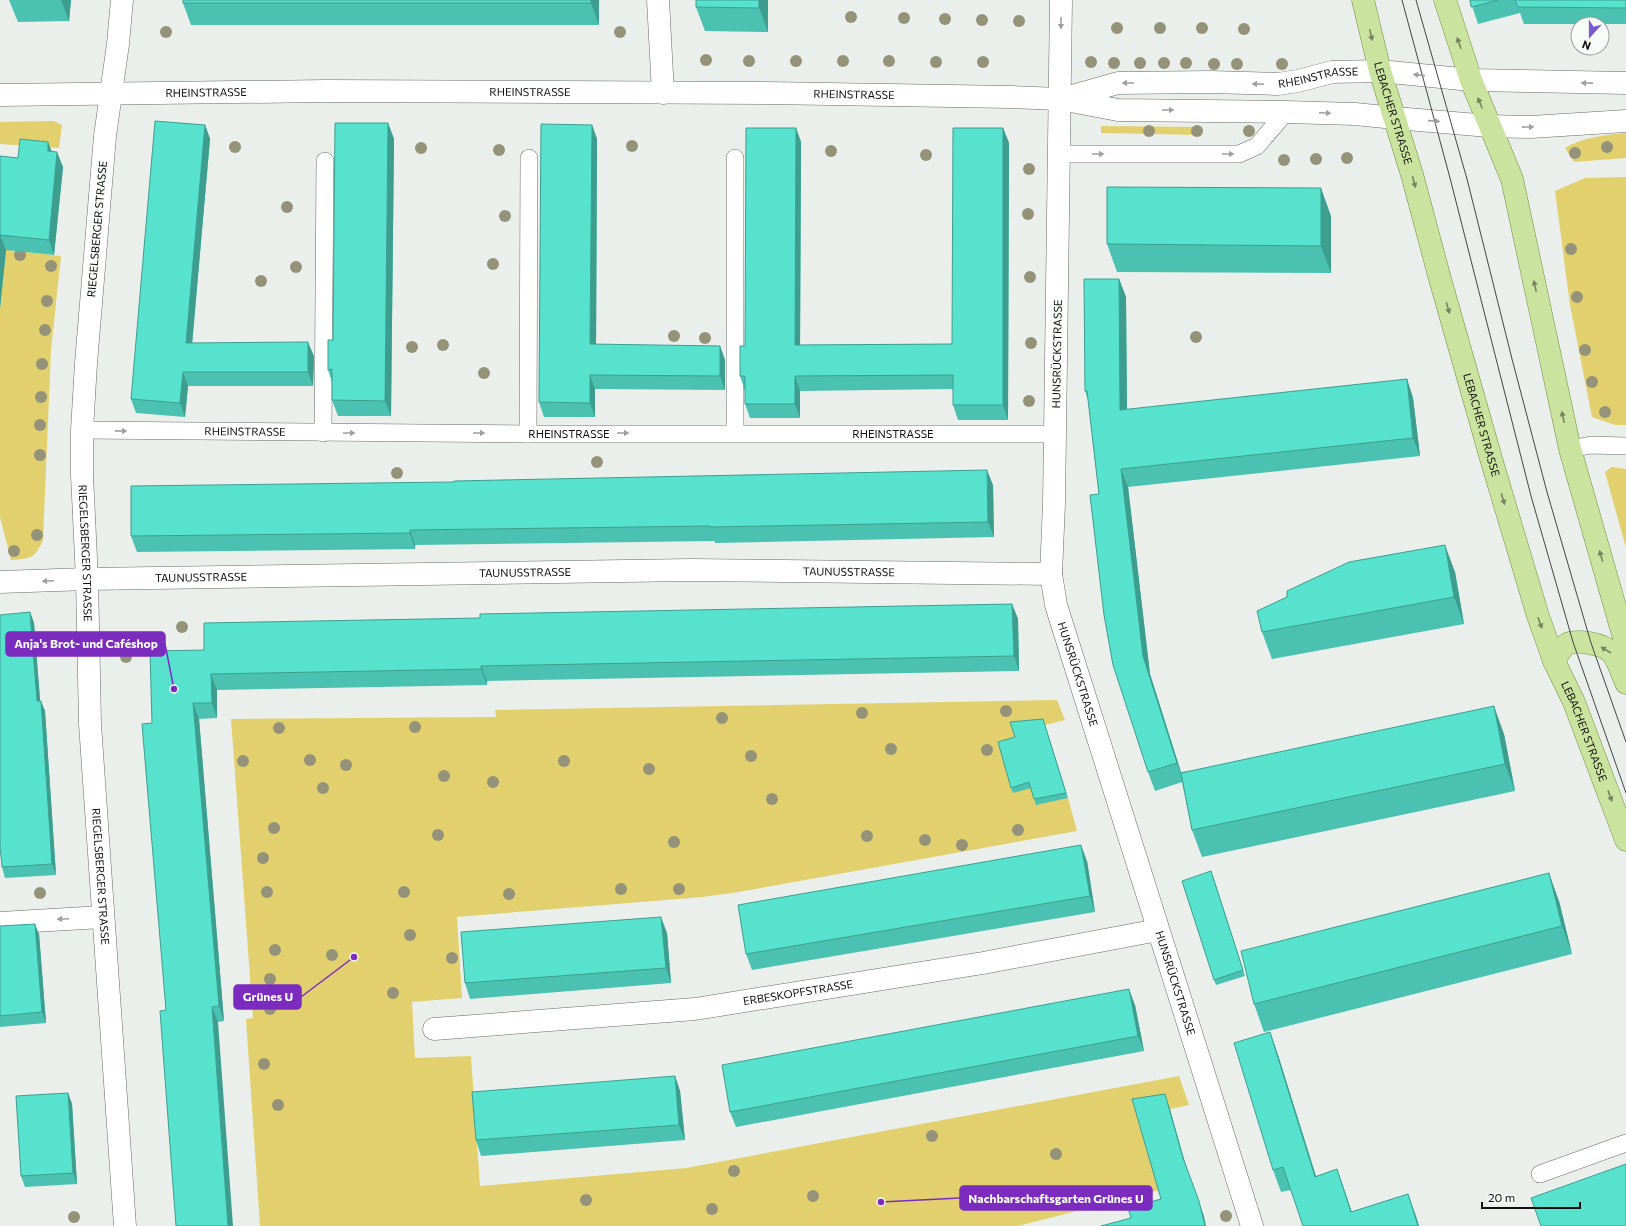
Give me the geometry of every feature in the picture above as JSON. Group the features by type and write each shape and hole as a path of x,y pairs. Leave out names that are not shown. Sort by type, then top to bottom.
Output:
{"main road":[{"name":"LEBACHER STRASSE","path":"1363,0 1380,71 1413,178 1492,462 1538,616 1554,661 1574,702 1626,840"},
{"path":"1445,0 1471,80 1512,179 1570,449 1626,645"},
{"path":"1554,661 1565,644 1573,642 1591,643 1611,651 1626,683"}],"street":[{"name":"RIEGELSBERGER STRASSE","path":"122,0 105,136 82,430 82,475 87,579 90,724 102,917 125,1226"},
{"path":"658,0 663,93"},
{"path":"1060,99 1061,0"},
{"name":"RHEINSTRASSE","path":"1060,99 1118,83 1211,82 1278,84 1298,81 1332,72 1380,71 1471,80 1626,84"},
{"name":"RHEINSTRASSE","path":"0,95 318,91 768,93 1060,99 1118,110 1356,114 1489,126 1531,127 1626,121"},
{"name":"HUNSRÜCKSTRASSE","path":"1060,99 1054,504 1051,574 1056,606 1088,702 1158,930 1252,1226"},
{"name":"TAUNUSSTRASSE","path":"0,582 87,579 691,570 1051,574"},
{"path":"0,923 102,917"},
{"name":"ERBESKOPFSTRASSE","path":"434,1029 702,1008 983,963 1158,930"}],"lane":[{"path":"1060,154 1239,154 1257,146 1286,112"},
{"path":"528,434 529,158"},
{"path":"735,158 735,433"},
{"path":"323,433 325,161"},
{"name":"RHEINSTRASSE","path":"82,430 528,434 1055,434"},
{"path":"1570,449 1591,445 1626,446"},
{"path":"1540,1174 1626,1143"}],"shaded area":[{"path":"54,121 62,125 59,148 0,144 0,122"},
{"path":"1101,126 1201,127 1201,135 1101,133"},
{"path":"1626,133 1626,158 1574,162 1565,148 1587,139"},
{"path":"1626,177 1626,425 1615,425 1592,417 1570,305 1555,191 1585,178"},
{"path":"0,249 61,256 51,350 43,540 37,551 31,557 11,560 0,517"},
{"path":"1612,467 1626,469 1626,548 1605,472"},
{"path":"1057,700 1065,720 1045,725 1031,788 1068,798 1077,831 739,892 703,897 457,917 462,998 412,1002 415,1058 471,1056 480,1186 686,1168 1179,1076 1189,1105 1170,1109 1160,1190 1018,1226 260,1226 246,1019 253,1018 231,719 496,717 495,710"}],"building":[{"path":"183,0 591,0 591,3 183,3"},
{"path":"696,0 759,0 759,8 696,7"},
{"path":"1470,0 1498,0 1471,7"},
{"path":"1515,0 1626,0 1626,8 1518,7"},
{"path":"155,121 205,125 186,343 308,342 308,372 183,372 180,403 131,399"},
{"path":"335,123 388,123 385,401 332,400 332,369 328,370 328,340 333,340"},
{"path":"541,124 592,125 590,344 720,346 720,376 590,375 590,403 539,402"},
{"path":"746,128 796,128 795,345 952,344 953,128 1003,128 1003,405 953,405 953,375 795,376 795,404 745,404 745,376 740,376 740,346 745,346"},
{"path":"20,139 48,142 48,151 57,152 49,240 0,235 0,156 18,158"},
{"path":"1107,187 1321,188 1321,246 1107,244"},
{"path":"1084,279 1119,279 1120,410 1407,379 1413,438 1121,469 1143,656 1177,763 1148,772 1113,665 1104,615 1090,495 1099,494 1087,391 1085,391"},
{"path":"987,470 988,522 410,530 410,533 131,536 131,486 454,482"},
{"path":"1445,545 1454,597 1262,632 1257,611 1287,597 1287,591 1349,562"},
{"path":"1012,604 1014,656 481,666 481,669 211,674 212,703 193,703 219,1006 212,1007 228,1226 176,1226 160,1011 166,1010 142,724 152,723 150,651 204,650 204,623 480,618 480,614"},
{"path":"30,612 37,701 41,701 52,864 2,867 0,846 0,615"},
{"path":"1494,706 1505,764 1192,830 1181,773"},
{"path":"1043,719 1066,793 1034,799 1029,782 1011,788 998,742 1015,737 1010,722"},
{"path":"1081,845 1090,896 746,954 738,905"},
{"path":"1211,871 1243,970 1214,980 1182,881"},
{"path":"1549,873 1562,926 1254,1004 1241,951"},
{"path":"661,917 666,968 465,983 461,932"},
{"path":"35,924 42,1012 0,1016 0,926"},
{"path":"1129,989 1138,1036 730,1112 722,1065"},
{"path":"1270,1032 1315,1177 1337,1169 1351,1212 1408,1194 1418,1226 1303,1226 1283,1167 1273,1170 1234,1043"},
{"path":"675,1076 679,1125 476,1140 472,1092"},
{"path":"68,1093 73,1173 21,1176 16,1096"},
{"path":"1165,1094 1183,1158 1199,1201 1205,1226 1101,1226 1131,1218 1128,1208 1161,1199 1132,1099"},
{"path":"1626,1164 1626,1226 1541,1226 1531,1198"}],"tram line":[{"path":"1402,0 1450,178 1531,496 1573,642 1626,793"},
{"path":"1416,0 1467,179 1547,492 1591,643 1626,742"}],"place":[{"name":"Anja's Brot- und Caféshop","path":"174,689"},
{"name":"Grünes U","path":"354,957"},
{"name":"Nachbarschaftsgarten Grünes U","path":"881,1202"}]}
